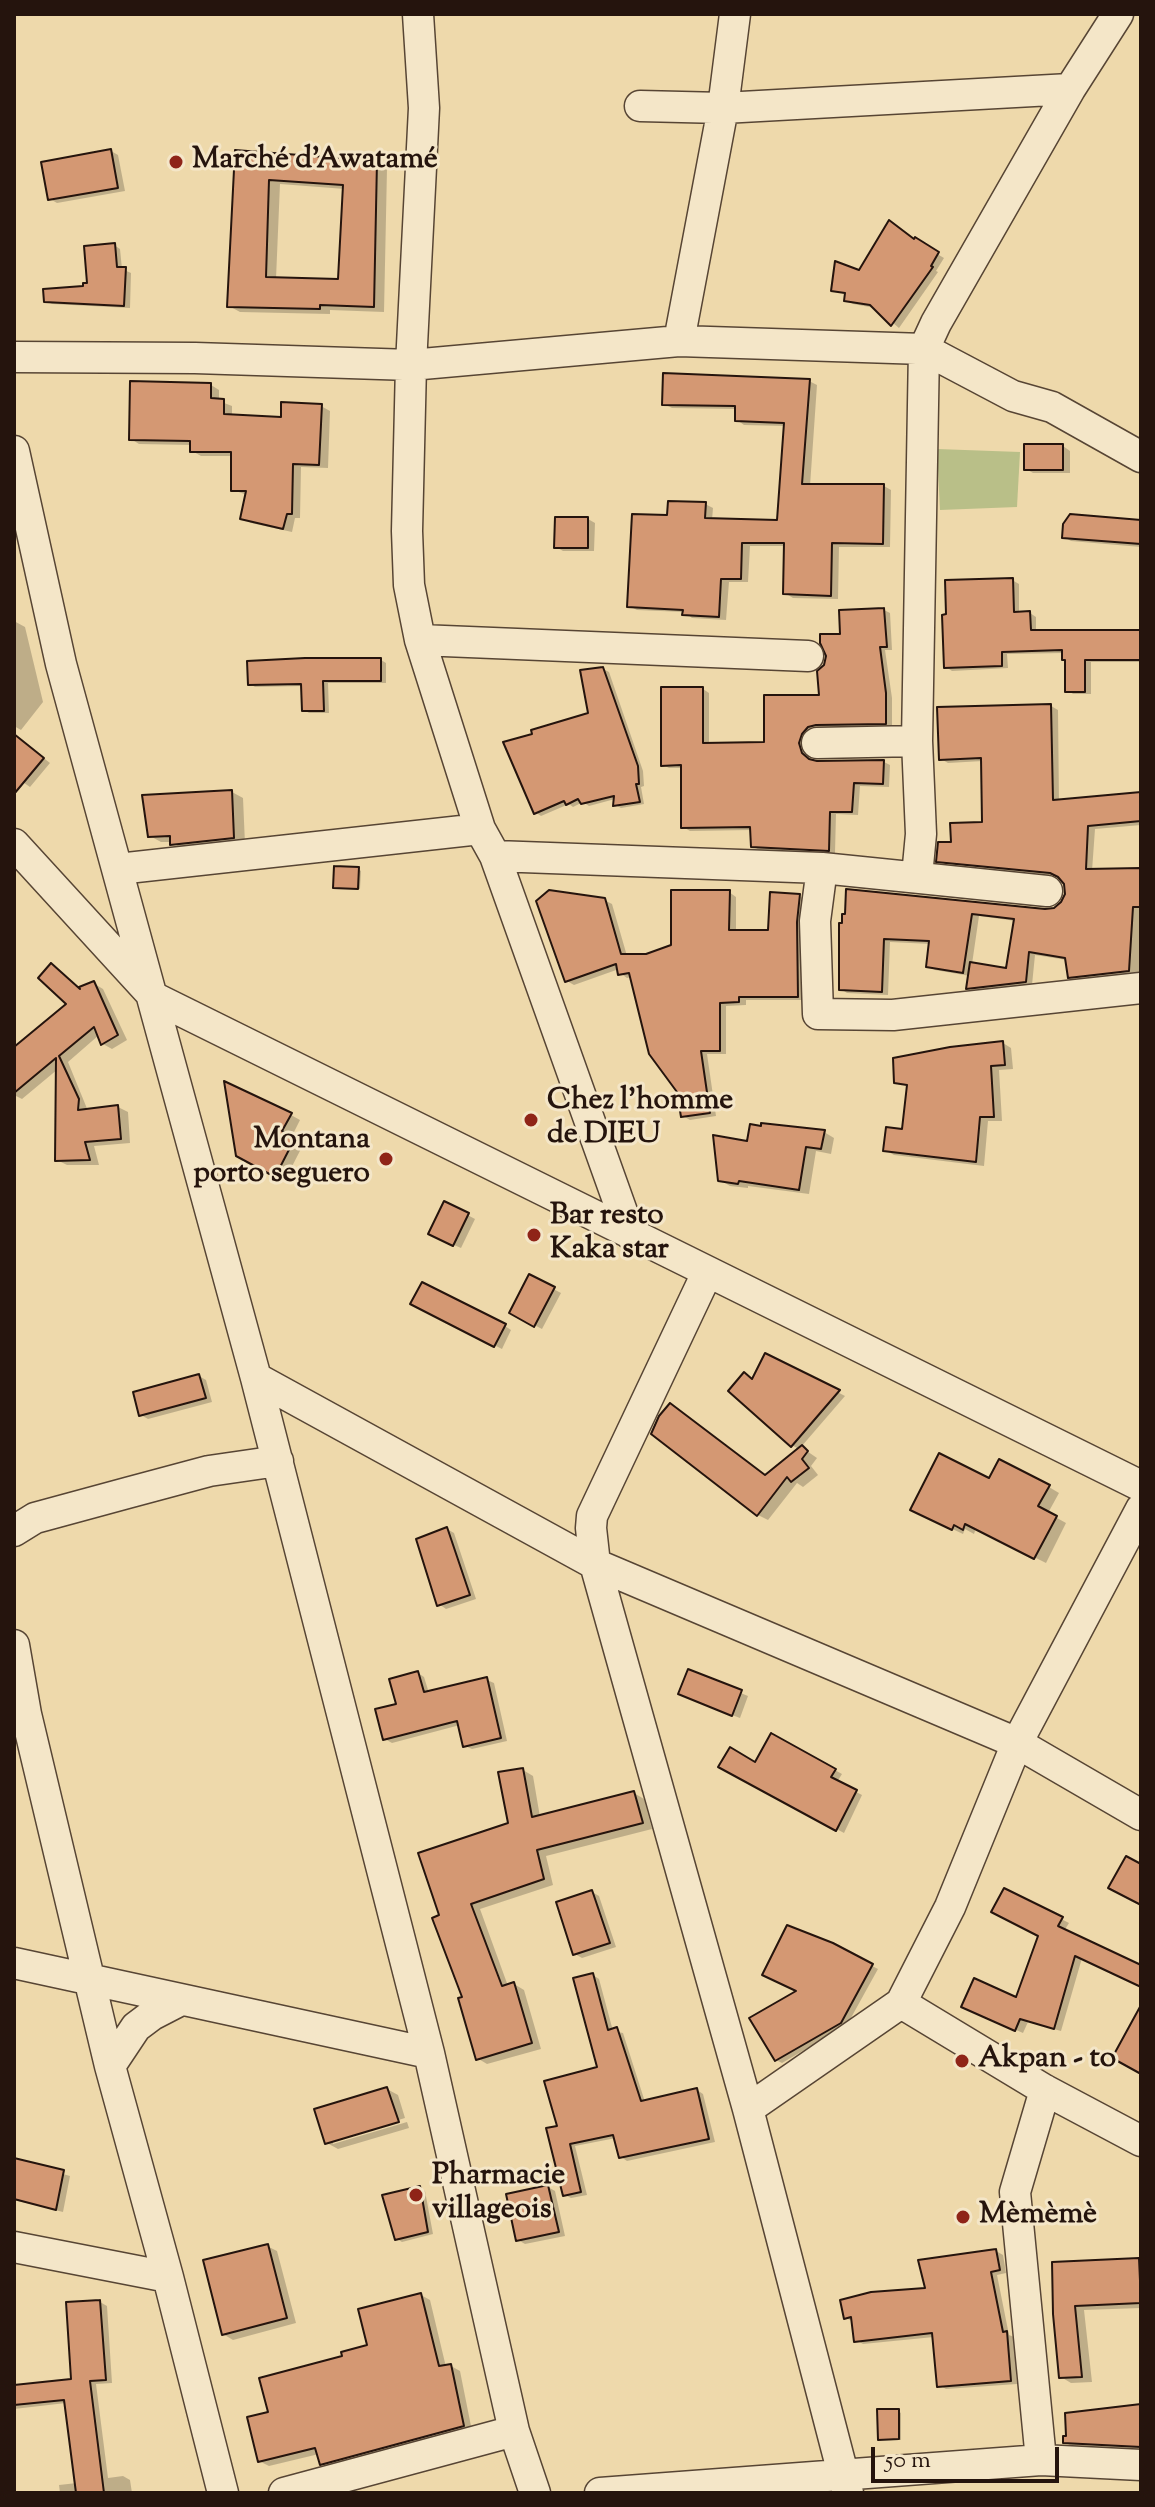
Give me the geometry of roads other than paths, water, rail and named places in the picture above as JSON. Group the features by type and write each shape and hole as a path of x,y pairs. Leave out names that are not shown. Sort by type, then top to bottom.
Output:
{"street":[{"path":"418,14 424,108 411,365 407,531 409,585 420,640 480,829 495,856 630,1234"},
{"path":"679,341 723,108 735,14"},
{"path":"917,876 921,834 917,741 924,349 1070,89 1118,14"},
{"path":"640,106 723,108 1070,89"},
{"path":"14,357 195,358 411,365 679,341 924,349 1013,396 1052,407 1141,457"},
{"path":"14,451 61,664 155,998 278,1461 429,2053 514,2431 535,2493"},
{"path":"420,640 808,656"},
{"path":"817,743 917,741"},
{"path":"118,869 480,829"},
{"path":"14,844 155,998 1141,1486"},
{"path":"495,856 822,868 1047,891"},
{"path":"822,868 815,921 818,1014 893,1015 1141,988"},
{"path":"707,1273 592,1516 595,1564 748,2109 846,2484"},
{"path":"256,1378 595,1564 1017,1743 1141,1815"},
{"path":"14,1531 35,1518 209,1471 278,1461"},
{"path":"748,2109 901,2003 950,1907 1017,1743 1141,1509"},
{"path":"14,1645 20,1709 223,2493"},
{"path":"14,1963 429,2053"},
{"path":"110,2066 136,2027 181,2000"},
{"path":"901,2003 1045,2090 1141,2141"},
{"path":"1041,2460 1015,2192 1045,2090"},
{"path":"14,2247 168,2277"},
{"path":"284,2493 514,2431"},
{"path":"600,2493 846,2484 1041,2460 1141,2465"}],"place":[{"name":"Marché d'Awatamé","path":"176,162"},
{"name":"Chez l'homme de DIEU","path":"531,1120"},
{"name":"Montana porto seguero","path":"386,1159"},
{"name":"Bar resto Kaka star","path":"534,1235"},
{"name":"Akpan - to","path":"962,2061"},
{"name":"Pharmacie villageois","path":"416,2195"},
{"name":"Mèmèmè","path":"963,2217"}]}
